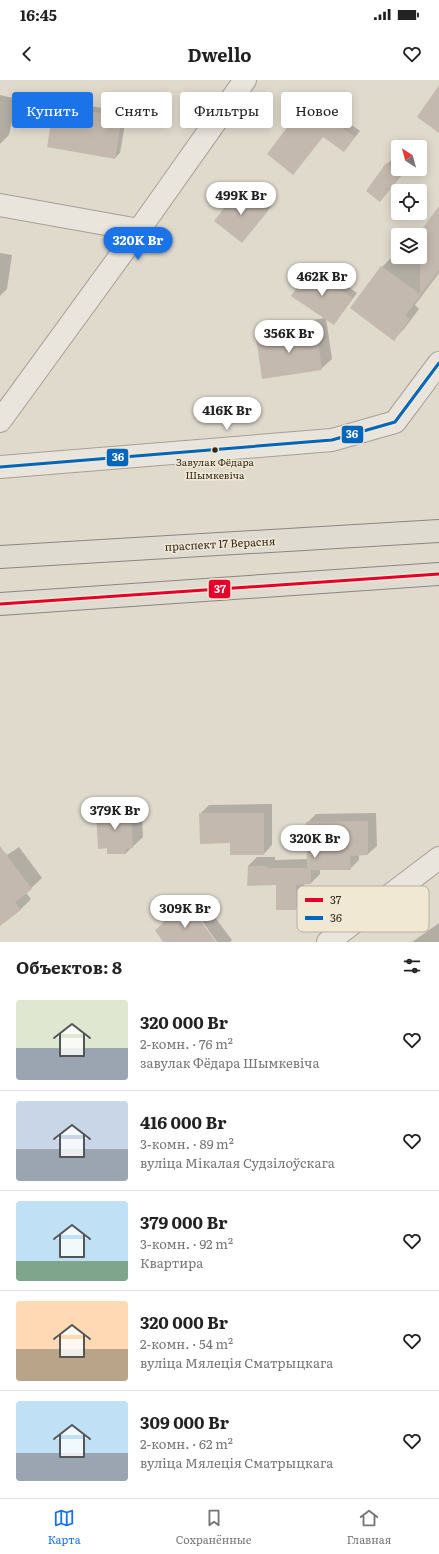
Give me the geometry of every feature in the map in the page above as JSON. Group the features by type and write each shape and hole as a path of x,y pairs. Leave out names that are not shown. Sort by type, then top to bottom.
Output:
{"main road":[{"name":"праспект 17 Верасня","path":"0,557 439,531"},
{"path":"0,604 439,574"}],"street":[{"path":"0,421 139,230 245,80"},
{"path":"0,205 139,230"},
{"path":"0,467 332,440 394,422 439,363"},
{"path":"402,886 439,858"},
{"path":"328,942 341,932"}],"building":[{"path":"439,85 439,133 417,117"},
{"path":"93,112 101,113 101,128 120,128 115,159 47,147 50,128 93,128"},
{"path":"287,128 343,128 355,137 344,152 323,137 293,175 267,154"},
{"path":"386,163 391,167 391,176 401,176 395,184 391,184 391,188 380,202 366,191"},
{"path":"239,189 268,211 242,243 214,221"},
{"path":"439,206 439,270 405,316 410,319 394,341 350,308 381,266 420,294 420,264 427,264 427,228 423,228"},
{"path":"310,268 353,298 334,325 291,296"},
{"path":"316,328 322,370 262,379 256,337"},
{"path":"131,810 133,848 126,849 126,854 107,854 107,848 98,849 96,811"},
{"path":"199,813 264,813 264,855 230,855 230,843 200,844"},
{"path":"368,821 368,855 350,856 351,870 311,870 311,884 296,885 296,910 276,910 276,885 247,886 248,866 267,866 267,868 307,868 306,822"},
{"path":"0,846 32,889 15,902 21,910 0,926"},
{"path":"189,905 216,942 163,942 155,930"}],"transit line":[{"name":"36","path":"0,467 332,440 395,422 439,363"},
{"name":"37","path":"0,604 439,574"}],"place":[{"name":"Завулак Фёдара Шымкевіча","path":"215,450"}]}
